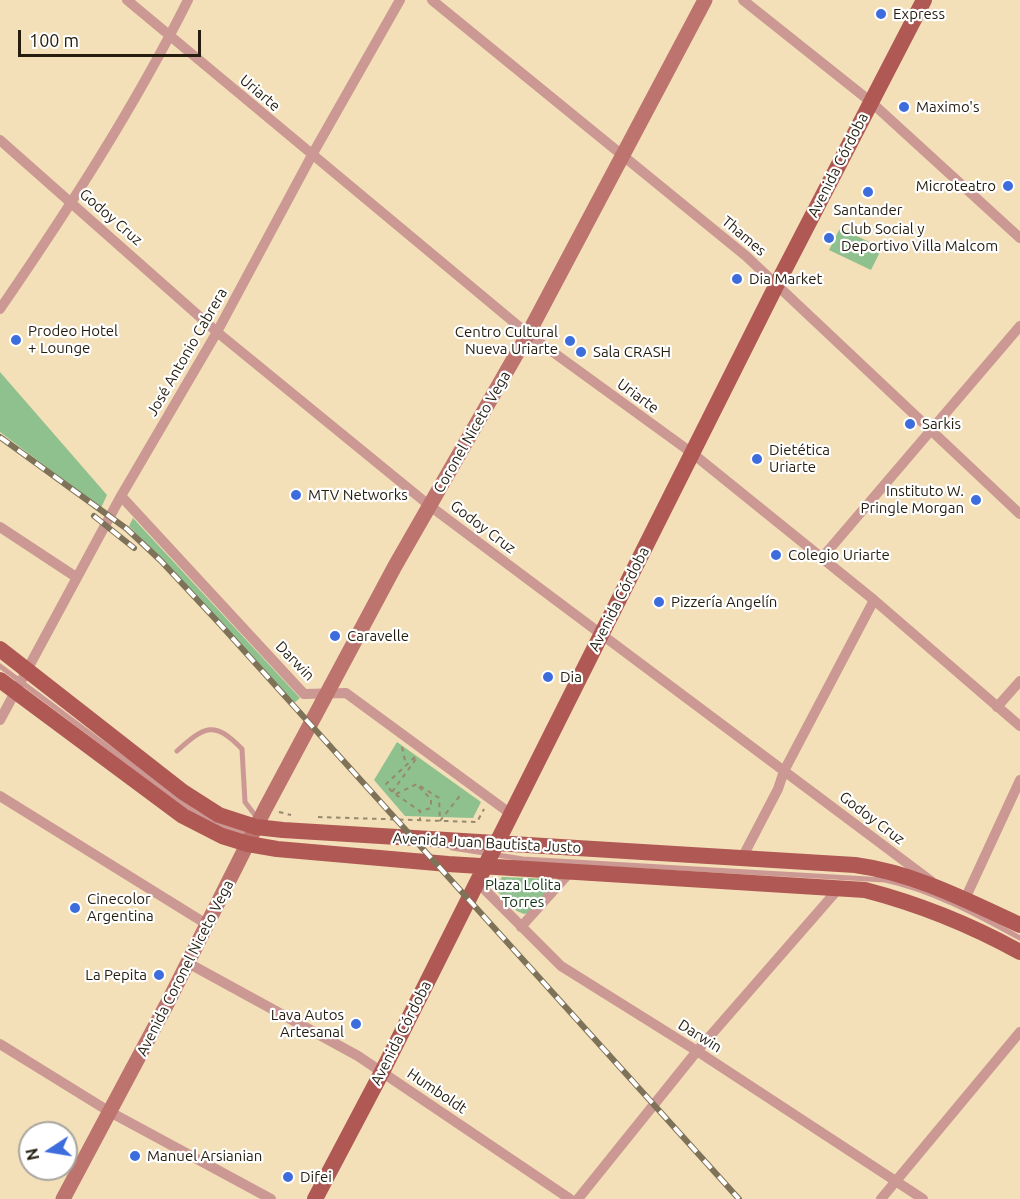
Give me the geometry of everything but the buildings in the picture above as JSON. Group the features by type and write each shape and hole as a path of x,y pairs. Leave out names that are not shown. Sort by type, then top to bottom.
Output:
{"main road":[{"name":"Avenida Córdoba","path":"315,1199 382,1072 777,284 924,0"},
{"name":"Avenida Juan Bautista Justo","path":"0,649 20,681 183,816 222,836 257,828"},
{"name":"Avenida Juan Bautista Justo","path":"0,680 20,681 219,815 257,828 571,871 865,890 909,902 947,916 1020,952"},
{"name":"Avenida Juan Bautista Justo","path":"257,828 277,849 486,861 742,858 884,868 914,877 1020,925"}],"street":[{"name":"Uriarte","path":"127,0 528,334 692,453 874,600 1020,726"},
{"path":"0,309 72,203 170,37 188,0"},
{"name":"José Antonio Cabrera","path":"0,720 121,496 217,332 312,155 400,0"},
{"name":"Thames","path":"432,0 777,284 1020,514"},
{"name":"Coronel Niceto Vega","path":"305,735 395,566 528,334 705,0"},
{"path":"743,0 871,102 1020,238"},
{"name":"Godoy Cruz","path":"0,140 217,332 430,506 942,889"},
{"path":"821,559 1020,326"},
{"name":"Darwin","path":"121,496 304,694 346,693 511,814"},
{"path":"0,527 76,577"},
{"path":"742,858 778,789 784,771 874,600"},
{"path":"997,707 1020,681"},
{"name":"Avenida Coronel Niceto Vega","path":"63,1199 208,925 305,735"},
{"path":"965,899 1020,780"},
{"path":"0,796 208,925"},
{"name":"Darwin","path":"486,861 521,927 540,947 570,972 923,1199"},
{"path":"521,927 571,871"},
{"path":"578,1199 697,1052 840,887"},
{"name":"Humboldt","path":"188,963 358,1056 570,1199"},
{"path":"881,1199 1020,1032"},
{"path":"0,1044 110,1112 271,1199"}],"lane":[{"path":"0,666 20,681"},
{"path":"177,751 194,736 207,729 227,733 242,749 244,801 257,828"},
{"path":"445,848 486,861 523,859 885,880 905,884 936,896 1020,938"}],"path":[{"path":"392,792 423,749"},
{"path":"417,784 430,799 431,808 420,811 392,792 386,784 423,749"},
{"path":"440,821 469,783"},
{"path":"417,784 439,798 440,821"},
{"path":"396,795 417,784"},
{"path":"316,816 477,822 490,798"},
{"path":"420,811 420,820"},
{"path":"257,828 293,816"}],"green space":[{"path":"840,228 882,248 871,270 829,250"},
{"path":"0,372 107,495 101,508 0,432"},
{"path":"133,518 300,698 294,703 214,614 129,526"},
{"path":"397,742 481,802 473,818 405,816 374,780"},
{"name":"Plaza Lolita Torres","path":"502,877 552,879 555,883 528,913 524,914 517,911 496,890 495,887"}],"railway":[{"path":"0,437 127,529 161,561 739,1199"},
{"path":"94,516 134,548"}],"place":[{"name":"Express","path":"881,14"},
{"name":"Maximo's","path":"904,107"},
{"name":"Microteatro","path":"1008,186"},
{"name":"Santander","path":"868,192"},
{"name":"Club Social y Deportivo Villa Malcom","path":"829,238"},
{"name":"Dia Market","path":"737,279"},
{"name":"Prodeo Hotel + Lounge","path":"16,340"},
{"name":"Centro Cultural Nueva Uriarte","path":"570,341"},
{"name":"Sala CRASH","path":"581,352"},
{"name":"Sarkis","path":"910,424"},
{"name":"Dietética Uriarte","path":"757,459"},
{"name":"MTV Networks","path":"296,495"},
{"name":"Instituto W. Pringle Morgan","path":"976,500"},
{"name":"Colegio Uriarte","path":"776,555"},
{"name":"Pizzería Angelín","path":"659,602"},
{"name":"Caravelle","path":"335,636"},
{"name":"Dia","path":"548,677"},
{"name":"Cinecolor Argentina","path":"75,908"},
{"name":"La Pepita","path":"159,975"},
{"name":"Lava Autos Artesanal","path":"356,1024"},
{"name":"Manuel Arsianian","path":"135,1156"},
{"name":"Difei","path":"288,1177"}]}
